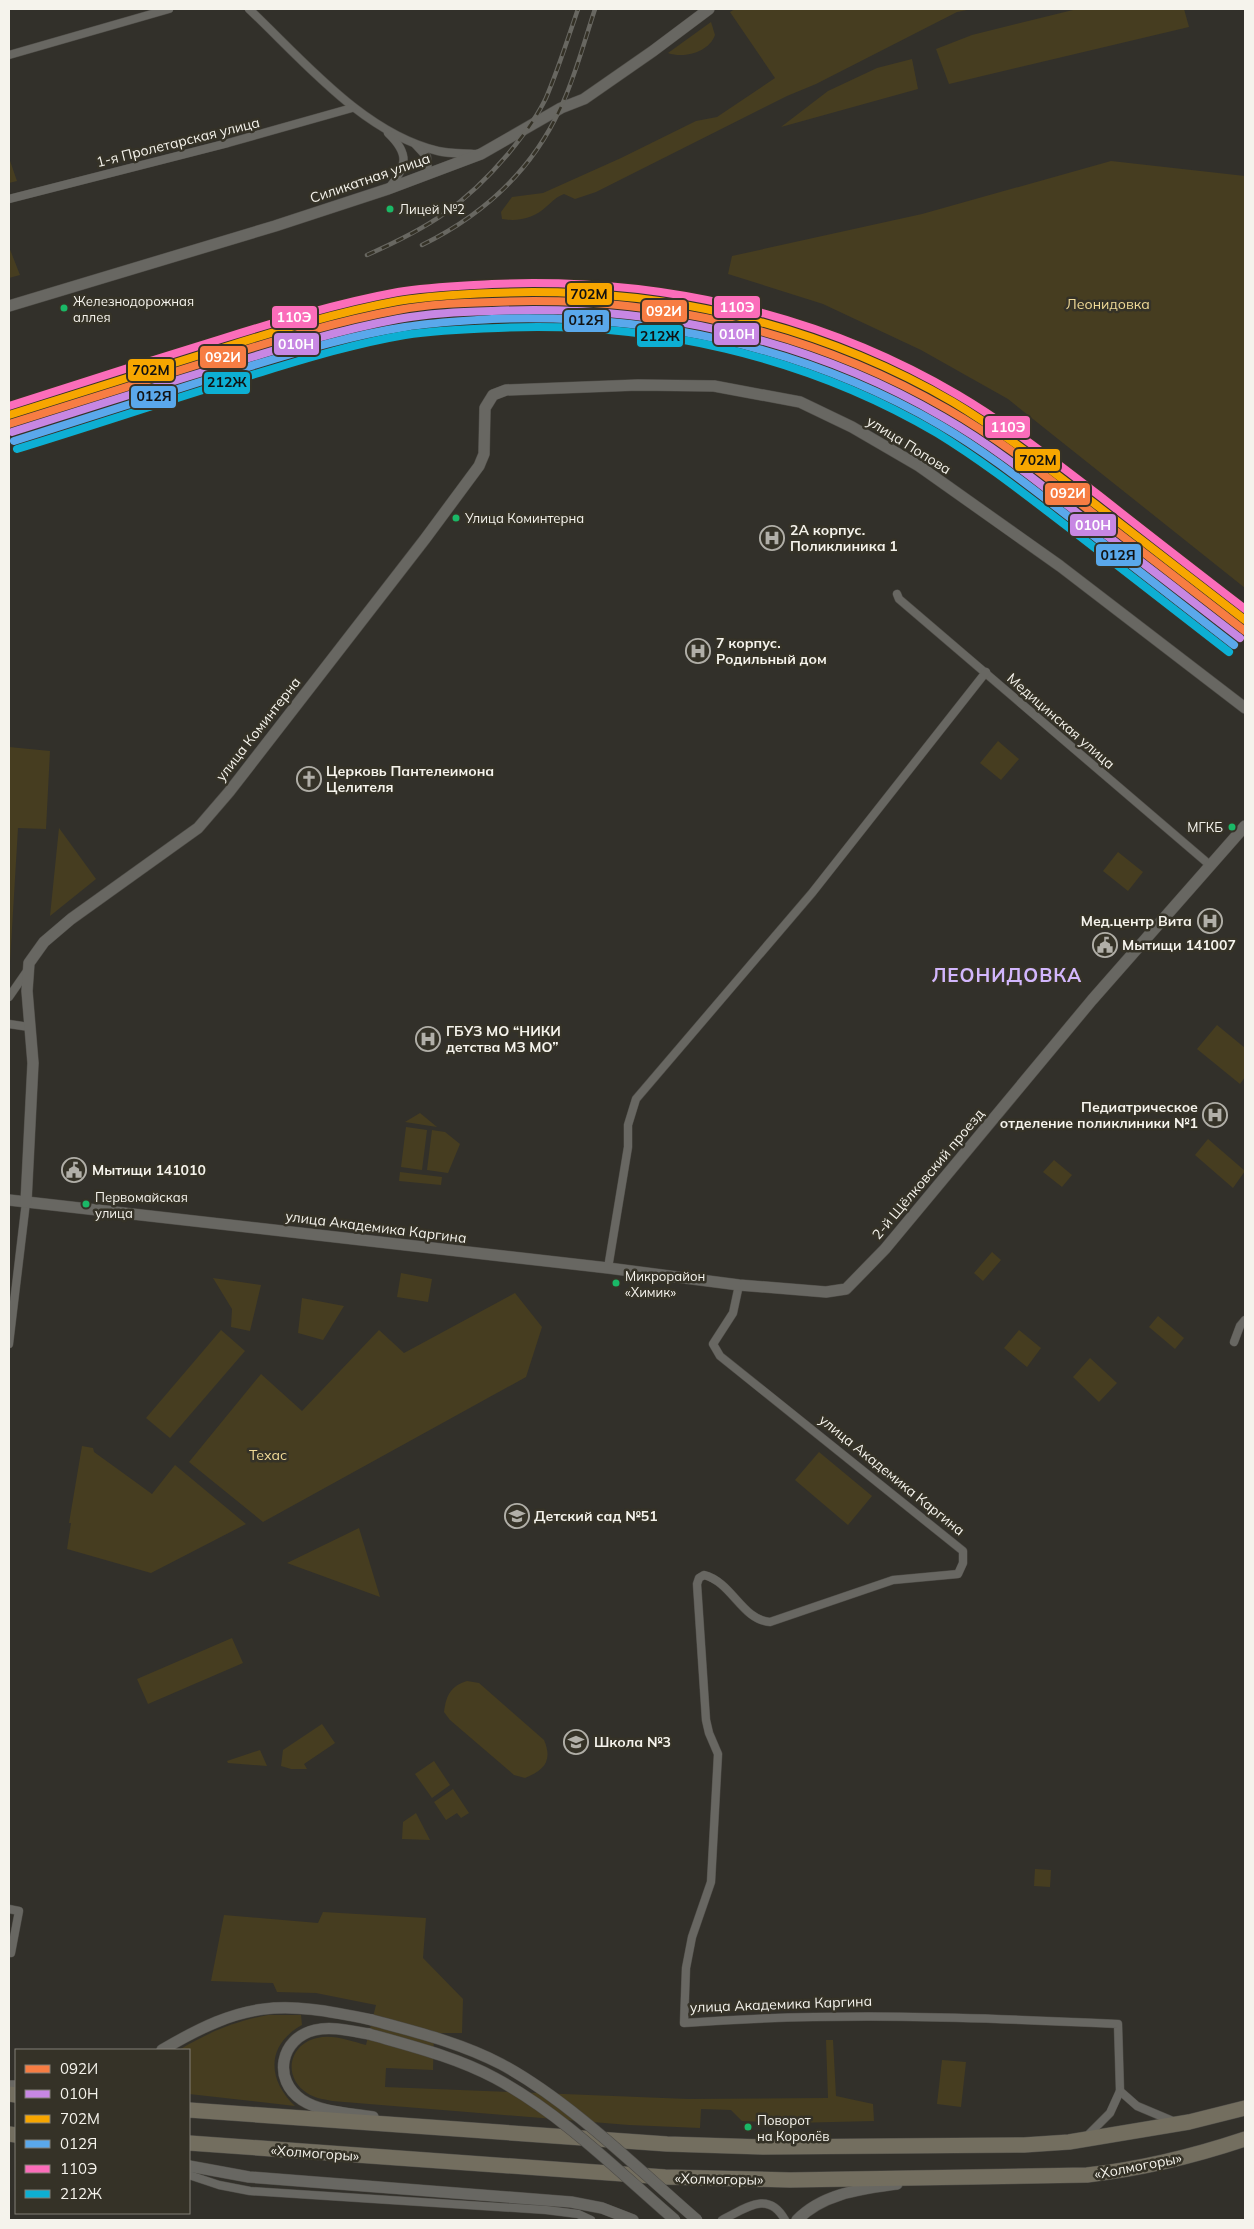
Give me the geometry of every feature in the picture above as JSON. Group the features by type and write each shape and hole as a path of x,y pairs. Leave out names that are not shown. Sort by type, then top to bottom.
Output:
{"highway":[{"path":"190,2110 667,2144 763,2147 1024,2145 1084,2140 1180,2124 1245,2108"},
{"name":"«Холмогоры»","path":"190,2144 665,2177 763,2180 1045,2177 1127,2171 1245,2139"}],"street":[{"path":"9,55 168,9"},
{"path":"249,9 352,108 413,143 439,151 481,154"},
{"name":"Силикатная улица","path":"9,306 144,267 388,189 481,154 544,118 584,98 653,51 709,9"},
{"name":"1-я Пролетарская улица","path":"9,199 228,143 352,108"},
{"path":"381,126 402,148 404,159 404,168 388,189"},
{"path":"413,143 427,157 428,174"},
{"name":"улица Попова","path":"493,396 506,390 638,385 714,386 800,402 852,427 919,466 1060,566 1245,708"},
{"name":"улица Коминтерна","path":"28,969 29,963 44,942 71,919 198,828 229,792 426,539 479,466 484,454 484,408 493,396"},
{"name":"Медицинская улица","path":"897,594 899,599 1211,866"},
{"path":"608,1268 628,1147 628,1125 636,1099 812,893 986,672"},
{"name":"2-й Щёлковский проезд","path":"846,1289 885,1250 1092,1000 1245,826"},
{"path":"9,997 28,969"},
{"path":"9,1344 10,1318 26,1202 33,1063 29,1028 28,969"},
{"path":"9,1024 29,1028"},
{"name":"улица Академика Каргина","path":"9,1200 608,1268 739,1285 826,1292 846,1289"},
{"name":"улица Академика Каргина","path":"739,1285 733,1313 713,1344 720,1356 963,1551 963,1563 958,1574 893,1580 770,1622 753,1616 716,1579 704,1575 699,1578 697,1584 706,1720 718,1754 711,1882 692,1937 686,1968 684,2023 819,2016 960,2017 1118,2024 1120,2091 1110,2113 1084,2140"},
{"path":"1234,1342 1240,1326 1245,1320"},
{"path":"9,1909 19,1911 12,1953"},
{"path":"164,2049 213,2022 249,2010 314,2008 372,2020 469,2050 501,2064 532,2083 591,2128 697,2220"},
{"path":"447,2129 330,2110 302,2100 292,2091 283,2071 283,2058 296,2038 316,2030 332,2028 369,2034 463,2063 494,2077 524,2095 582,2140 675,2220"},
{"path":"1120,2091 1137,2106 1180,2124"},
{"path":"190,2166 249,2177 572,2202 602,2208 633,2220"},
{"path":"190,2175 219,2185 250,2191 546,2210 578,2214 591,2220"},
{"path":"797,2220 818,2204 846,2192 935,2177"},
{"path":"722,2220 752,2205 765,2203 777,2208 785,2220"}],"green space":[{"path":"735,9 972,9 957,12 816,84 787,96 596,192 575,199 564,194 537,214 514,220 502,219 501,212 512,197 543,193 621,158 696,121 717,117 775,78 730,12"},
{"path":"1077,9 1184,9 1189,27 949,84 936,49 972,35"},
{"path":"711,22 715,35 712,41 702,50 681,55 668,53"},
{"path":"912,59 918,89 781,127 828,91 877,68"},
{"path":"9,158 17,181 9,183"},
{"name":"Леонидовка","path":"1111,161 1245,176 1245,588 1008,399 921,350 823,304 728,274 732,256 922,214"},
{"path":"9,247 20,275 9,278"},
{"path":"998,741 1019,759 1001,780 980,763"},
{"path":"9,747 50,751 46,829 18,828 9,979"},
{"path":"59,828 96,879 50,916"},
{"path":"1118,852 1143,872 1128,891 1103,871"},
{"path":"1217,1025 1245,1048 1245,1077 1240,1084 1197,1049"},
{"path":"420,1113 437,1127 405,1122"},
{"path":"406,1127 427,1130 422,1170 401,1167"},
{"path":"432,1130 445,1132 460,1144 448,1173 427,1170"},
{"path":"1208,1139 1245,1171 1233,1188 1195,1155"},
{"path":"1054,1160 1072,1175 1062,1187 1043,1172"},
{"path":"400,1172 442,1177 441,1185 399,1181"},
{"path":"992,1252 1001,1260 983,1281 974,1273"},
{"path":"401,1273 432,1279 428,1302 397,1297"},
{"path":"213,1278 261,1285 250,1331 231,1327 232,1309"},
{"name":"Техас","path":"515,1293 542,1327 526,1377 263,1522 189,1462 261,1374 302,1411 379,1330 404,1353"},
{"path":"302,1298 344,1306 323,1340 298,1333"},
{"path":"1158,1316 1184,1338 1175,1349 1149,1327"},
{"path":"221,1330 245,1351 170,1438 146,1418"},
{"path":"1019,1330 1041,1348 1027,1367 1004,1348"},
{"path":"1090,1358 1117,1383 1099,1402 1073,1377"},
{"path":"82,1446 93,1448 94,1452 152,1494 175,1465 246,1524 151,1573 67,1549 71,1523 69,1523"},
{"path":"819,1452 872,1496 848,1525 795,1480"},
{"path":"359,1528 380,1597 287,1563"},
{"path":"232,1638 243,1663 148,1704 137,1679"},
{"path":"467,1681 479,1683 544,1740 547,1747 547,1759 542,1768 525,1778 514,1775 450,1720 444,1712 448,1696 453,1689"},
{"path":"322,1724 335,1743 304,1764 307,1769 291,1769 281,1766 283,1750"},
{"path":"260,1750 267,1766 228,1763 227,1761"},
{"path":"434,1761 450,1785 432,1798 415,1774"},
{"path":"453,1789 469,1813 461,1818 457,1813 446,1820 434,1802"},
{"path":"416,1813 430,1840 402,1839 403,1822"},
{"path":"1035,1869 1051,1870 1050,1887 1034,1886"},
{"path":"323,1912 426,1918 423,1958 463,1999 462,2033 434,2033 433,2070 386,2068 385,2087 688,2099 828,2098 826,2040 833,2040 836,2096 873,2104 874,2121 792,2123 742,2121 731,2110 701,2109 700,2128 629,2125 332,2101 313,2096 299,2086 294,2078 292,2062 295,2054 308,2041 323,2037 342,2038 366,2045 376,2005 316,1993 277,1992 273,1983 211,1981 224,1915 318,1923"},
{"path":"268,2015 301,2015 302,2025 290,2033 282,2042 274,2063 279,2085 295,2106 190,2094 190,2049 181,2049 222,2028"},
{"path":"942,2060 966,2062 961,2107 937,2104"}],"railway":[{"path":"367,255 409,235 444,214 476,188 508,154 529,127 546,98 578,9"},
{"path":"422,245 465,220 485,205 520,172 535,153 560,109 575,72 595,9"}],"transit line":[{"name":"110Э","path":"9,406 287,319 353,301 398,292 492,284 553,283 614,287 674,294 733,306 792,322 849,342 904,366 958,395 1014,431 1049,457 1245,609"},
{"name":"702М","path":"9,415 287,328 353,310 398,301 469,294 552,292 672,303 730,314 788,330 845,350 900,374 953,402 1026,451 1245,620"},
{"name":"092И","path":"9,424 287,337 353,319 410,308 469,303 552,301 670,312 728,323 784,338 840,358 894,381 947,409 1020,457 1245,631"},
{"name":"010Н","path":"12,432 288,346 354,328 410,317 469,312 551,310 610,313 668,320 725,331 782,346 837,366 891,389 943,417 1016,465 1240,638"},
{"name":"012Я","path":"14,441 296,353 361,335 405,327 492,319 550,319 609,322 666,329 724,340 780,355 835,374 888,398 940,425 1012,473 1234,645"},
{"name":"212Ж","path":"17,449 205,389 339,349 405,335 463,329 555,327 612,330 669,338 725,349 780,364 834,383 886,406 937,433 1025,495 1229,652"}],"place":[{"name":"Лицей №2","path":"390,209"},
{"name":"Железнодорожная аллея","path":"64,308"},
{"name":"Улица Коминтерна","path":"456,518"},
{"name":"2А корпус. Поликлиника 1","path":"772,538"},
{"name":"7 корпус. Родильный дом","path":"698,651"},
{"name":"Церковь Пантелеимона Целителя","path":"309,779"},
{"name":"МГКБ","path":"1232,827"},
{"name":"Мед.центр Вита","path":"1210,921"},
{"name":"Мытищи 141007","path":"1105,945"},
{"name":"ГБУЗ МО “НИКИ детства МЗ МО”","path":"428,1039"},
{"name":"Педиатрическое отделение поликлиники №1","path":"1215,1115"},
{"name":"Мытищи 141010","path":"74,1170"},
{"name":"Первомайская улица","path":"86,1204"},
{"name":"Микрорайон «Химик»","path":"616,1283"},
{"name":"Детский сад №51","path":"517,1516"},
{"name":"Школа №3","path":"576,1742"},
{"name":"Поворот на Королёв","path":"748,2127"}],"district":[{"name":"ЛЕОНИДОВКА","path":"1007,975"}]}
